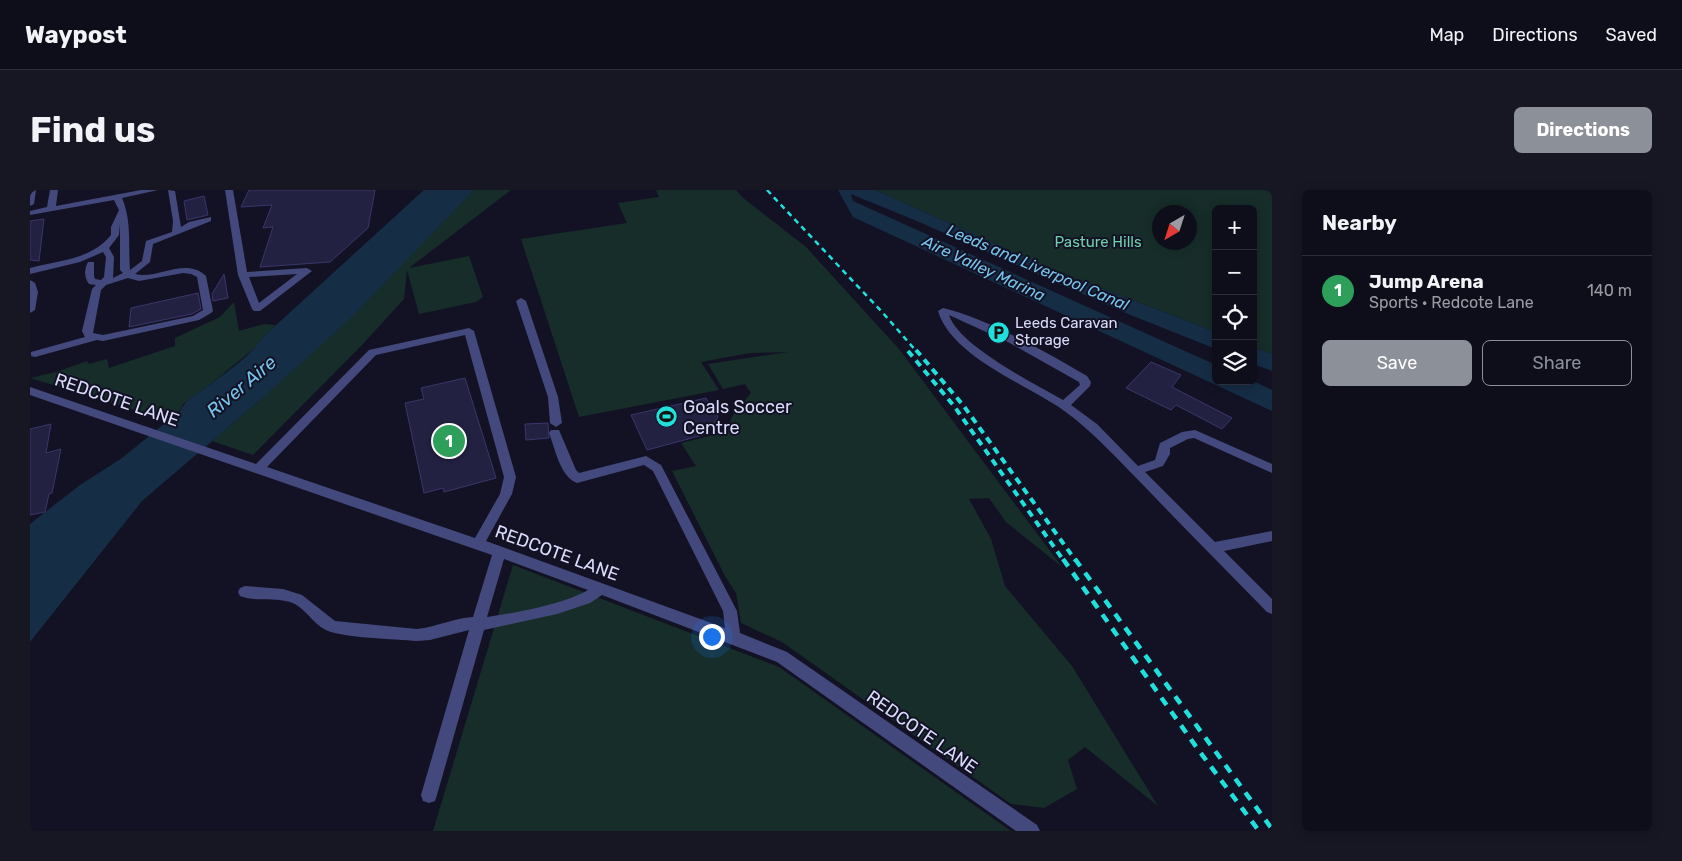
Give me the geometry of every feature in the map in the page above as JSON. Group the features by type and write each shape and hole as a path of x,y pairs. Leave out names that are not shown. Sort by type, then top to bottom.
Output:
{"street":[{"path":"30,202 32,190"},
{"path":"51,209 54,190"},
{"path":"30,213 154,190"},
{"path":"229,190 244,276 257,309 307,271 244,276"},
{"path":"171,191 177,221 176,233"},
{"path":"35,354 93,338 103,338 196,318 208,311 201,276 197,272 185,269 142,278 128,275 125,270 126,227 123,210 116,197"},
{"path":"32,269 78,260 92,255 106,246 115,235 114,226 123,210"},
{"path":"91,264 89,276 92,282 115,281 128,275 146,262 149,243 163,239 192,224 208,220"},
{"path":"93,338 89,336 87,331 97,289 108,278 110,257 105,248 106,246"},
{"path":"30,283 34,292 30,310"},
{"path":"521,301 545,370 553,398 556,428 571,473 577,478 646,460 657,468 730,611 733,637"},
{"path":"1064,406 1085,386 1086,382 1083,379 974,321 954,312 943,311 942,313 945,318 960,338 992,363 1064,406 1093,426 1272,608"},
{"path":"258,469 374,352 469,331 510,477 506,494 478,544"},
{"name":"REDCOTE LANE","path":"30,390 478,544 733,637 782,657 1031,831"},
{"path":"1136,471 1159,463 1164,454 1164,446 1186,435 1195,434 1272,469"},
{"path":"1211,548 1272,536"},
{"path":"429,795 499,552"},
{"path":"245,592 272,593 304,602 324,623 334,627 417,635 430,634 465,624 489,623 557,608 585,599 601,589"}],"green space":[{"path":"474,190 511,190 409,268 469,256 483,297 476,302 419,314 407,270 404,299 362,345 253,455 212,441 259,401"},
{"path":"656,190 736,190 742,197 806,247 899,349 1062,567 1006,522 989,498 969,499 991,539 1005,586 1072,666 1158,806 1085,747 1068,760 1077,789 1044,808 1011,804 782,642 741,623 736,593 725,576 672,471 696,466 681,443 725,432 734,413 751,393 745,384 723,389 708,364 788,352 750,353 701,362 719,390 579,417 521,239 627,223 618,203 659,197"},
{"name":"Pasture Hills","path":"875,190 1272,190 1272,354 1257,348 1257,205 1212,205 1212,330 1062,273"},
{"path":"234,302 239,331 264,324 276,325 263,337 256,347 183,404 181,409 168,420 30,378 56,372 87,361 89,364 107,359 109,368 175,346 175,338 220,317"},
{"path":"513,565 779,667 1011,831 433,831"}],"water":[{"name":"River Aire","path":"424,190 474,190 350,319 259,401 142,501 30,642 30,524 80,485 122,458 181,410 189,400 237,364 263,337"},
{"path":"838,190 875,190 1062,273 1212,330 1212,347 1128,314 851,194 853,201 1212,363 1212,383 853,217"},
{"path":"1257,348 1272,354 1272,371 1257,365"},
{"path":"1257,383 1272,390 1272,411 1216,385 1257,385"}],"building":[{"path":"249,190 375,190 368,228 330,262 260,267 273,227 263,228 272,205 241,207"},
{"path":"204,196 208,215 187,220 184,201"},
{"path":"44,219 39,261 30,260 30,221"},
{"path":"224,274 228,298 213,301 212,294"},
{"path":"198,293 201,309 192,314 129,327 131,308"},
{"path":"1151,362 1181,375 1172,387 1232,418 1222,429 1176,405 1171,410 1126,388"},
{"path":"465,378 496,478 444,492 443,488 424,493 405,403 424,399 421,388"},
{"name":"Goals Soccer Centre","path":"706,398 718,416 715,423 699,427 703,435 647,450 631,415"},
{"path":"548,423 549,438 526,440 525,424"},
{"path":"51,424 46,453 61,449 52,493 49,494 45,512 30,515 30,429"}],"railway":[{"path":"767,190 883,313 917,352"},
{"path":"916,350 963,405 1076,561"},
{"path":"908,351 954,406 1064,561"},
{"path":"1063,559 1197,748 1259,831"},
{"path":"1075,559 1272,829"}],"place":[{"name":"Leeds Caravan Storage","path":"999,332"},
{"name":"Goals Soccer Centre","path":"667,417"},
{"name":"Jump Arena","path":"449,441"}],"water label":[{"name":"Leeds and Liverpool Canal","path":"1038,267"},
{"name":"Aire Valley Marina","path":"984,268"}]}
